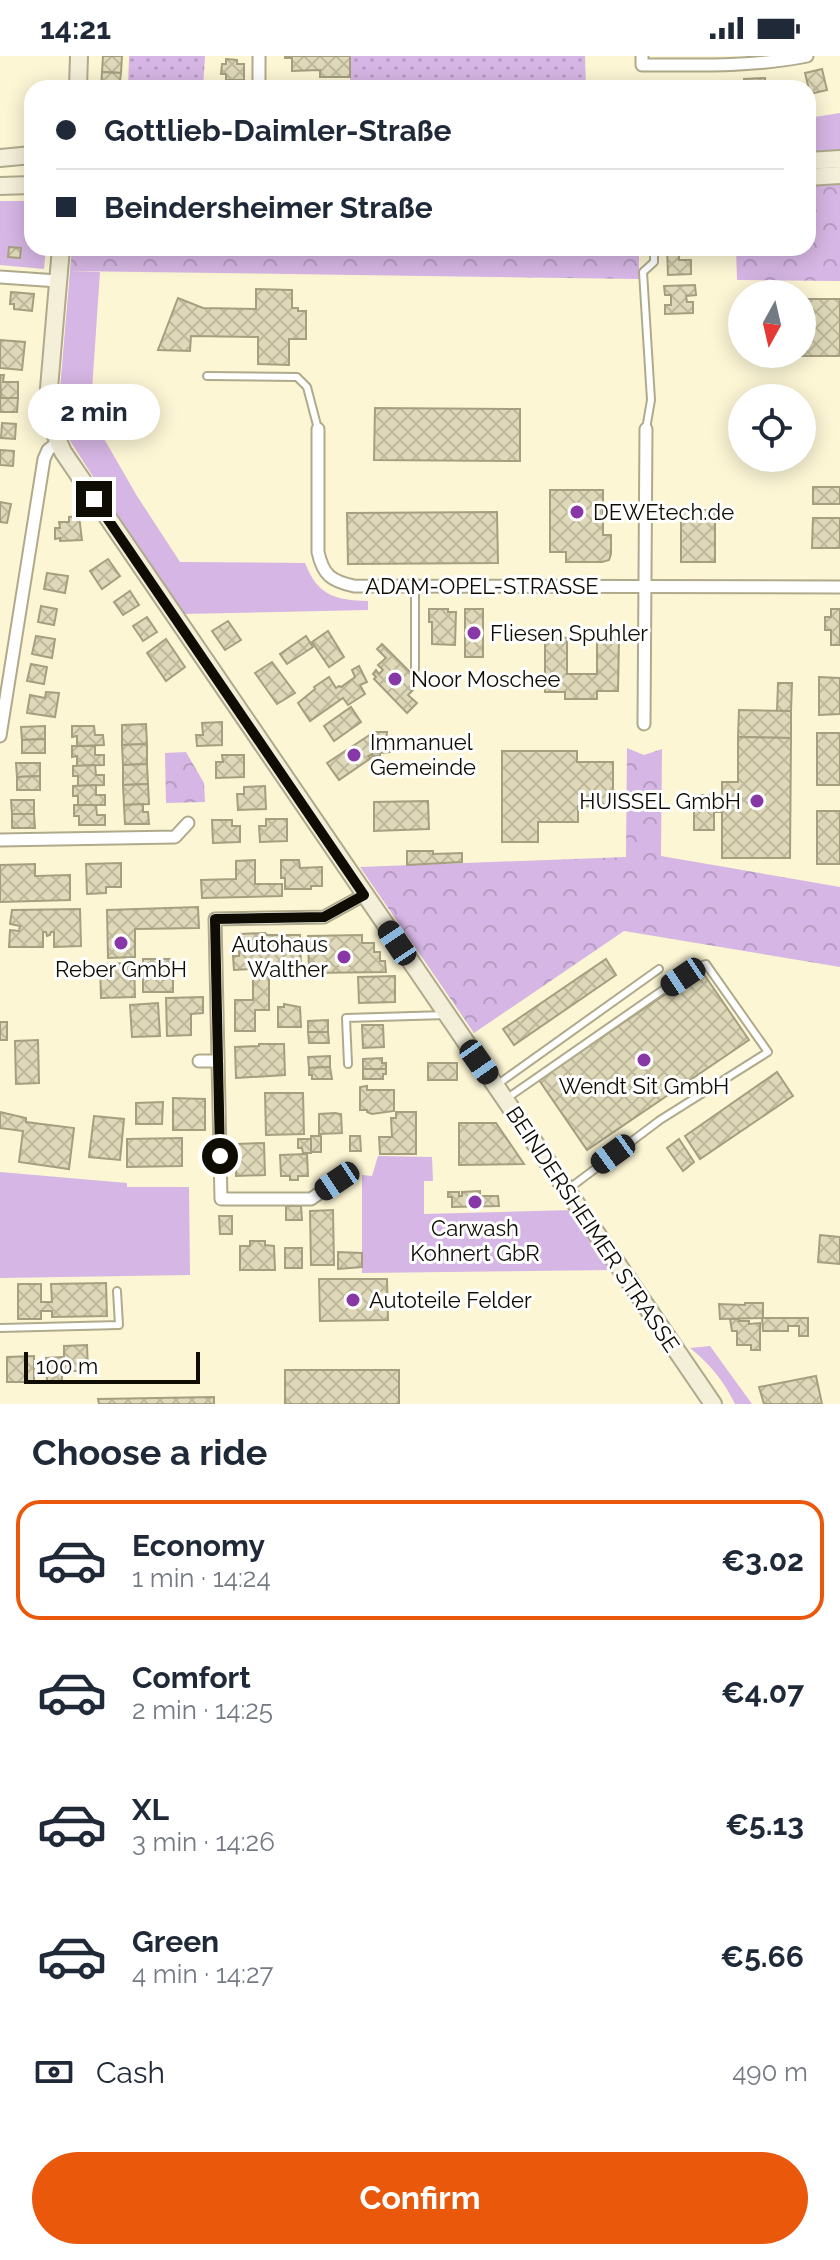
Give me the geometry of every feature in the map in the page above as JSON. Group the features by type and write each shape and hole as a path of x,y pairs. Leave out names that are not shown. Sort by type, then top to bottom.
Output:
{"street":[{"path":"78,80 79,56"},
{"path":"259,56 259,80"},
{"path":"642,60 733,64 807,56"},
{"path":"0,158 24,156"},
{"path":"816,160 840,159"},
{"path":"0,167 24,167"},
{"path":"816,176 840,175"},
{"path":"0,186 24,185"},
{"name":"BEINDERSHEIMER STRASSE","path":"60,256 48,400 49,415 63,452 713,1404"},
{"path":"0,277 58,281"},
{"name":"ADAM-OPEL-STRASSE","path":"318,429 318,552 321,565 329,577 341,584 840,587"},
{"path":"644,724 646,429"},
{"path":"0,736 44,459 48,450 58,442"},
{"path":"0,840 175,837 188,823"},
{"path":"337,1181 311,1199 221,1199 215,919 324,917 364,895"},
{"path":"199,1061 218,1061"}],"lane":[{"path":"646,429 651,400 643,272 654,262 654,256"},
{"path":"207,376 297,377 307,387 318,429"},
{"path":"415,586 415,669"},
{"path":"500,1092 706,964 768,1052 660,1120 567,1190"},
{"path":"500,1092 659,969"},
{"path":"348,1064 346,1018 446,1015"},
{"path":"0,1328 119,1325 117,1291"}],"green space":[{"path":"129,56 205,56 204,80 128,80"},
{"path":"350,56 585,56 586,80 350,80"},
{"path":"840,113 840,153 816,154 816,117"},
{"path":"840,181 840,281 737,280 736,256 816,256 816,182"},
{"path":"0,201 24,201 24,256 45,256 44,269 0,265"},
{"path":"71,256 639,256 639,279 70,271"},
{"path":"70,271 100,272 92,390 93,411 99,430 180,562 305,563 322,589 337,597 368,601 368,610 181,614 67,436 60,413 60,389"},
{"path":"627,748 644,755 662,749 661,856 840,887 840,967 624,931 474,1033 360,867 626,857"},
{"path":"186,752 204,783 205,802 166,803 165,753"},
{"path":"378,1156 432,1157 433,1181 424,1181 424,1214 571,1210 613,1270 362,1273 362,1175 372,1176"},
{"path":"0,1172 127,1183 127,1187 189,1187 190,1275 0,1278"},
{"path":"710,1346 752,1404 735,1404 716,1373 690,1348"}],"building":[{"path":"103,56 122,56 121,73 102,72"},
{"path":"285,56 350,56 350,77 320,77 320,70 292,71 292,58"},
{"path":"226,59 244,64 244,80 226,80 226,74 221,74"},
{"path":"822,69 827,90 816,93 816,80 807,80 805,73"},
{"path":"102,72 121,73 120,80 102,80"},
{"path":"9,247 21,248 20,258 8,257"},
{"path":"667,256 691,260 691,274 668,275"},
{"path":"695,285 696,295 686,296 687,302 693,302 693,313 665,314 665,305 671,305 671,295 665,295 664,286"},
{"path":"256,289 292,290 292,308 306,311 306,339 289,339 289,365 258,364 258,337 191,336 190,351 158,350 178,298 203,308 256,309"},
{"path":"11,292 34,294 32,311 14,309 14,304 10,304"},
{"path":"816,299 840,299 840,356 816,356"},
{"path":"0,340 25,342 22,370 0,368"},
{"path":"0,375 4,375 3,382 18,382 18,398 1,398"},
{"path":"0,398 18,398 17,412 0,412"},
{"path":"375,408 520,409 520,461 374,460"},
{"path":"2,423 16,424 15,439 1,438"},
{"path":"0,450 14,451 13,466 0,465"},
{"path":"813,487 840,487 840,504 813,504"},
{"name":"DEWEtech.de","path":"550,490 603,490 603,535 611,535 609,560 566,562 566,552 550,552"},
{"path":"0,502 11,504 7,523 0,522"},
{"path":"681,510 715,510 715,562 681,562"},
{"path":"497,512 498,563 348,564 347,513"},
{"path":"79,516 82,540 55,539 55,528 60,528 59,522 69,522 69,517"},
{"path":"813,518 840,518 840,548 812,548"},
{"path":"108,559 120,576 102,589 90,571"},
{"path":"47,573 68,576 65,593 44,589"},
{"path":"130,591 139,605 123,615 114,602"},
{"path":"41,606 57,609 54,625 38,622"},
{"path":"429,609 456,612 455,645 432,644"},
{"name":"Fliesen Spuhler","path":"465,609 483,609 483,657 465,657"},
{"path":"831,609 840,609 840,645 831,645 831,630 825,630 825,617 831,617"},
{"path":"147,617 157,632 143,641 133,626"},
{"path":"228,621 241,640 225,650 212,631"},
{"path":"328,631 344,657 329,667 312,642"},
{"path":"36,636 55,639 52,658 32,654"},
{"path":"306,636 313,647 287,664 280,654"},
{"path":"545,636 567,638 567,674 597,674 597,639 619,637 618,691 597,691 597,699 565,699 565,692 545,692"},
{"path":"166,639 185,667 166,681 147,653"},
{"name":"Noor Moschee","path":"382,644 416,678 411,683 415,688 408,695 417,703 407,713 374,679 376,670 379,674 383,670 378,665 386,658 377,649"},
{"path":"272,662 295,693 277,704 255,673"},
{"path":"31,664 47,667 44,684 27,681"},
{"path":"359,666 367,682 360,685 365,694 348,705 343,698 310,721 298,703 329,677 336,688 341,687 355,677 352,670"},
{"path":"819,677 840,678 840,714 819,715"},
{"path":"778,683 792,683 791,711 777,711"},
{"path":"46,692 59,693 55,717 27,713 30,695 45,698"},
{"path":"351,707 361,722 334,741 324,726"},
{"path":"739,710 791,711 791,738 738,737"},
{"path":"222,722 222,745 197,746 196,735 203,735 202,723"},
{"path":"146,724 147,744 122,745 122,725"},
{"path":"45,726 45,739 22,740 21,727"},
{"path":"72,726 94,726 95,735 103,735 104,745 77,746 77,736 72,737"},
{"name":"Immanuel Gemeinde","path":"371,732 387,732 386,742 390,742 390,752 368,756 371,758 339,780 327,763"},
{"path":"817,733 840,733 840,785 817,785"},
{"name":"HUISSEL GmbH","path":"738,737 791,738 790,858 722,858 722,812 714,812 714,830 694,830 694,795 715,795 714,807 722,808 722,782 738,782"},
{"path":"45,739 45,753 22,753 22,740"},
{"path":"147,744 147,764 123,765 122,745"},
{"path":"72,746 95,746 95,755 104,755 104,765 77,766 77,756 72,757"},
{"path":"502,751 577,751 577,762 613,762 613,807 578,806 578,822 538,822 538,842 502,842"},
{"path":"222,755 244,755 244,777 216,778 216,762 223,762"},
{"path":"16,763 40,763 40,776 17,777"},
{"path":"147,764 148,784 123,785 123,765"},
{"path":"95,765 96,775 104,775 104,785 78,786 78,776 73,776 73,766"},
{"path":"40,776 40,790 17,790 17,777"},
{"path":"148,784 149,804 124,805 123,785"},
{"path":"96,785 96,795 105,795 105,805 78,805 78,796 73,796 73,786"},
{"path":"265,786 266,809 238,810 237,794 244,794 244,787"},
{"path":"11,800 34,800 34,814 12,814"},
{"path":"428,801 429,829 374,831 374,802"},
{"path":"143,804 143,812 148,812 149,824 125,824 124,805"},
{"path":"74,805 96,805 97,815 105,815 105,825 79,825 79,816 74,816"},
{"path":"817,811 840,811 840,864 817,864"},
{"path":"12,814 34,814 35,828 12,828"},
{"path":"266,819 287,819 287,841 260,842 259,826 266,826"},
{"path":"212,820 232,820 232,826 240,826 240,842 213,843"},
{"path":"407,851 462,853 462,862 407,865"},
{"path":"255,860 255,884 282,884 282,896 202,898 201,880 236,879 236,861"},
{"path":"281,860 299,860 300,868 322,867 322,886 285,889 285,878 281,878"},
{"path":"121,863 121,887 106,887 106,893 87,894 86,864"},
{"path":"35,864 35,876 70,875 70,900 0,902 0,865"},
{"name":"Reber GmbH","path":"198,907 199,928 135,929 135,957 108,958 107,910"},
{"path":"80,909 81,946 54,947 54,932 47,936 43,932 43,947 9,947 10,930 19,931 20,926 10,924 12,910"},
{"path":"239,934 300,935 301,970 234,970 233,956 239,956"},
{"name":"Autohaus Walther","path":"362,935 362,943 374,943 374,952 380,952 380,961 385,961 386,972 309,973 308,936"},
{"path":"143,959 173,959 173,992 143,992"},
{"path":"606,959 616,975 514,1045 503,1029"},
{"path":"134,963 135,997 101,998 100,964"},
{"name":"Wendt Sit GmbH","path":"701,970 749,1040 587,1150 539,1080"},
{"path":"253,976 269,977 269,1010 255,1010 255,1031 235,1031 235,1000 253,1000"},
{"path":"395,976 395,1002 359,1003 358,977"},
{"path":"203,997 203,1013 191,1014 191,1035 167,1036 166,998"},
{"path":"158,1003 160,1036 132,1037 130,1005"},
{"path":"284,1004 300,1007 301,1027 278,1027 278,1007 284,1007"},
{"path":"328,1020 328,1032 308,1032 308,1021"},
{"path":"0,1022 7,1022 7,1040 0,1040"},
{"path":"362,1025 383,1025 384,1047 363,1048"},
{"path":"308,1032 328,1032 329,1043 309,1043"},
{"path":"38,1040 39,1083 16,1084 15,1041"},
{"path":"284,1044 285,1075 236,1078 235,1047"},
{"path":"330,1056 330,1067 309,1068 308,1057"},
{"path":"382,1058 386,1069 363,1069 363,1059"},
{"path":"428,1063 457,1063 457,1080 428,1080"},
{"path":"330,1067 332,1079 312,1079 309,1075 309,1068"},
{"path":"363,1069 386,1069 386,1074 383,1074 383,1079 363,1079"},
{"path":"777,1072 793,1096 700,1159 685,1136"},
{"path":"367,1086 367,1090 394,1090 394,1111 372,1114 360,1110 360,1087"},
{"path":"265,1093 303,1093 304,1134 266,1135"},
{"path":"173,1098 205,1099 205,1130 173,1130"},
{"path":"163,1102 162,1124 136,1124 136,1103"},
{"path":"0,1112 26,1118 26,1122 74,1128 69,1169 19,1162 23,1131 0,1128"},
{"path":"396,1112 416,1112 416,1154 380,1154 379,1137 392,1137 391,1118 396,1118"},
{"path":"319,1114 341,1114 342,1133 319,1134"},
{"path":"94,1116 124,1119 120,1160 89,1157"},
{"path":"459,1123 496,1123 524,1164 459,1165"},
{"path":"311,1136 321,1136 321,1152 311,1152"},
{"path":"350,1136 360,1136 361,1151 350,1151"},
{"path":"182,1138 182,1166 127,1167 127,1139"},
{"path":"298,1139 311,1139 311,1153 303,1153 302,1148 298,1148"},
{"path":"679,1139 694,1162 683,1171 667,1148"},
{"path":"264,1143 265,1175 236,1176 236,1144"},
{"path":"307,1154 308,1176 290,1180 290,1176 281,1176 280,1155"},
{"name":"Carwash Kohnert GbR","path":"480,1191 480,1196 498,1196 499,1206 452,1207 452,1197 448,1197 448,1192 459,1192 462,1196 462,1192"},
{"path":"286,1206 301,1206 302,1220 286,1220"},
{"path":"333,1210 334,1265 311,1265 310,1211"},
{"path":"219,1216 232,1216 232,1234 220,1234"},
{"path":"820,1235 840,1237 840,1264 818,1262"},
{"path":"250,1241 265,1241 265,1245 274,1246 275,1270 240,1270 240,1246 250,1246"},
{"path":"285,1248 302,1248 302,1268 285,1268"},
{"path":"338,1252 362,1253 362,1267 338,1269"},
{"name":"Autoteile Felder","path":"319,1279 387,1279 388,1320 320,1321"},
{"path":"106,1283 107,1316 52,1317 52,1311 41,1311 41,1319 18,1319 18,1284 41,1284 41,1302 52,1302 51,1284"},
{"path":"763,1303 763,1318 720,1319 719,1304"},
{"path":"762,1318 808,1318 808,1336 799,1336 799,1326 788,1326 788,1331 763,1331"},
{"path":"730,1319 749,1321 749,1324 760,1323 760,1350 751,1350 751,1345 737,1345 737,1331 732,1331"},
{"path":"87,1345 88,1371 64,1371 64,1346"},
{"path":"34,1356 34,1382 7,1382 7,1357"},
{"path":"62,1357 62,1381 47,1381 46,1358"},
{"path":"285,1370 399,1370 399,1404 285,1404"},
{"path":"816,1376 822,1404 764,1404 759,1387"},
{"path":"214,1397 214,1404 99,1404 98,1399"}],"place":[{"name":"DEWEtech.de","path":"577,512"},
{"name":"Fliesen Spuhler","path":"474,633"},
{"name":"Noor Moschee","path":"395,679"},
{"name":"Immanuel Gemeinde","path":"354,755"},
{"name":"HUISSEL GmbH","path":"757,801"},
{"name":"Reber GmbH","path":"121,943"},
{"name":"Autohaus Walther","path":"344,957"},
{"name":"Wendt Sit GmbH","path":"644,1060"},
{"name":"Carwash Kohnert GbR","path":"475,1202"},
{"name":"Autoteile Felder","path":"353,1300"}],"route":[{"path":"94,499 364,895 324,917 215,919 220,1156"}]}
